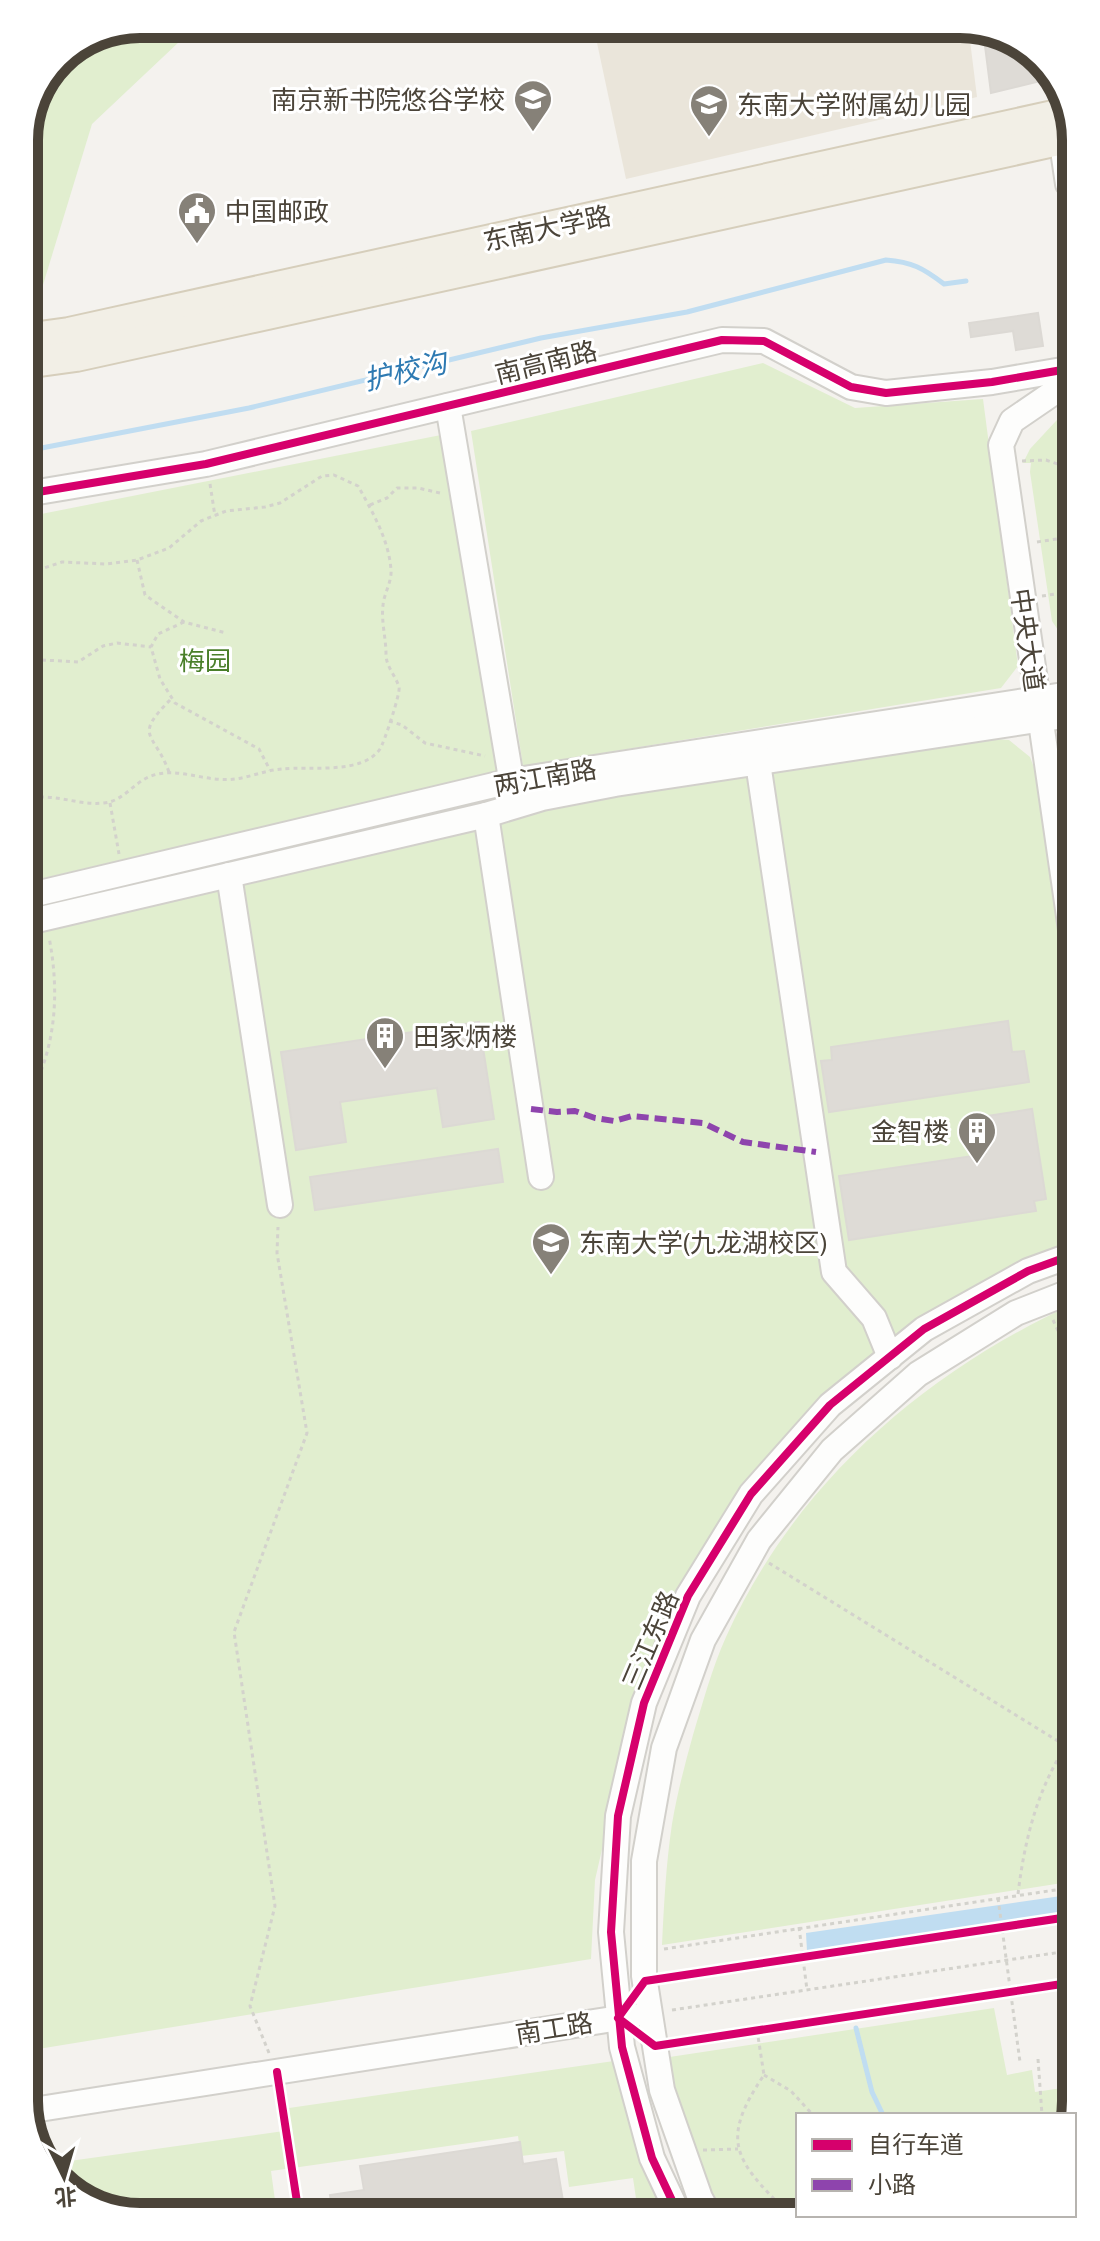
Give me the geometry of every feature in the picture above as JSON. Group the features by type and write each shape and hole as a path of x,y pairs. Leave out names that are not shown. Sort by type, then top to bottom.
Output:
{"main road":[{"name":"东南大学路","path":"38,337 1061,127"},
{"name":"东南大学路","path":"38,361 76,356 1061,128"}],"street":[{"name":"南高南路","path":"38,492 206,464 722,340 764,341 851,387 886,393 992,382 1062,370"},
{"name":"中央大道","path":"1062,387 1012,421 1001,445 1062,870"},
{"path":"448,406 515,806"},
{"name":"两江南路","path":"1038,710 1062,698"},
{"name":"两江南路","path":"38,920 486,815 542,798 752,754 1038,710 1062,714"},
{"path":"752,754 834,1272 874,1318 890,1357"},
{"name":"两江南路","path":"38,893 319,827 510,771 752,754"},
{"path":"486,815 541,1177"},
{"path":"319,827 326,852"},
{"path":"118,901 119,874"},
{"path":"229,875 280,1205"},
{"name":"三江东路","path":"673,2203 652,2158 622,2047 611,1932 618,1816 644,1703 688,1596 751,1494 830,1405 924,1329 1015,1278 1062,1259"},
{"name":"三江东路","path":"703,2203 662,2090 644,1976 644,1861 664,1748 703,1640 759,1540 832,1450 918,1374 1016,1313 1062,1295"},
{"path":"795,1445 821,1463"},
{"path":"713,1556 746,1562"},
{"path":"630,1764 660,1768"},
{"name":"南工路","path":"39,2109 650,2013"}],"path":[{"path":"1003,462 1046,460 1062,466"},
{"path":"206,464 215,516"},
{"path":"38,571 62,562 106,564 137,560 169,548 201,521 226,511 280,503 322,476 334,475 358,486 383,536 391,570 383,606 386,663 400,695 380,749 365,762 333,768 270,770 235,779 213,780 169,773 149,776 128,794 110,803 38,797"},
{"path":"369,506 387,498 397,488 418,488 464,499"},
{"path":"1015,546 1062,538"},
{"path":"137,560 145,595 184,622 226,633"},
{"path":"1022,599 1062,593"},
{"path":"184,622 158,634 151,647 160,679 175,703 259,749 270,770"},
{"path":"38,660 78,662 103,646 117,643 151,647"},
{"path":"169,773 162,753 152,743 148,730 155,715 172,698"},
{"path":"389,721 402,725 425,743 510,771"},
{"path":"110,803 119,874"},
{"path":"38,923 56,981 56,1003 38,1080"},
{"path":"277,2072 250,2006 275,1906 234,1632 307,1433 277,1253 280,1205"},
{"path":"1045,1302 1062,1339"},
{"path":"746,1562 1062,1744"},
{"path":"1018,1895 1023,1854 1033,1813 1062,1753"},
{"path":"644,1952 1062,1889"},
{"path":"998,1898 1020,2062 1050,2057"},
{"path":"986,1930 1016,1925"},
{"path":"799,1927 807,1990"},
{"path":"650,2013 1062,1952"},
{"path":"787,1960 818,1955"},
{"path":"995,1994 1023,1990"},
{"path":"1015,2026 1030,2024"},
{"path":"743,2032 773,2028"},
{"path":"757,2030 764,2075 742,2109 737,2131 738,2149 747,2168 778,2203"},
{"path":"1038,2059 1042,2113"},
{"path":"764,2075 791,2091 811,2113"},
{"path":"683,2150 738,2149"}],"shaded area":[{"name":"东南大学附属幼儿园","path":"596,38 970,39 977,97 626,179"}],"green space":[{"path":"140,38 183,38 92,124 39,298 38,134 41,114 55,84 68,68 101,46"},
{"path":"763,363 855,408 983,399 1018,666 1001,688 523,766 471,431"},
{"path":"1062,415 1062,636 1052,621 1031,463 1023,463 1030,449"},
{"name":"梅园","path":"446,434 500,771 38,879 38,515"},
{"path":"982,738 1009,740 1030,757 1042,789 1062,923 1062,1246 1030,1260 872,1357 701,1564 613,1801 595,1880 591,1959 38,2049 38,927 547,806"},
{"path":"1062,1310 1062,1883 662,1945 670,1839 684,1768 716,1661 754,1582 788,1531 826,1483 869,1439 915,1400 965,1364"},
{"path":"994,2008 1007,2075 1032,2070 1035,2092 1062,2088 1061,2113 796,2113 796,2203 711,2203 663,2058"},
{"path":"614,2061 662,2203 637,2203 633,2178 569,2187 564,2151 521,2156 518,2136 271,2171 275,2203 120,2201 84,2186 59,2163 291,2130 289,2108"}],"water":[{"path":"1062,1896 1062,1914 807,1951 806,1933"}],"building":[{"path":"984,41 1022,59 1043,81 991,93"},
{"path":"1038,313 1043,346 1016,350 1013,331 971,337 969,323"},
{"path":"1008,1021 1012,1052 1024,1051 1029,1082 829,1112 821,1061 832,1060 831,1047"},
{"name":"田家炳楼","path":"479,1022 494,1119 443,1127 437,1088 340,1102 346,1142 296,1150 281,1052"},
{"name":"金智楼","path":"1032,1109 1046,1199 1034,1201 1036,1211 849,1240 839,1176 986,1154 980,1117"},
{"path":"498,1149 503,1182 315,1210 310,1177"},
{"path":"520,2142 523,2164 556,2159 563,2203 331,2203 330,2195 364,2190 360,2166"}],"waterway":[{"name":"护校沟","path":"38,449 249,408 541,338 687,312 886,260 917,267 944,284 966,281"},
{"path":"856,2028 872,2092 882,2113"}],"marked path":[{"path":"531,1109 575,1111 614,1121 632,1116 703,1123 743,1142 816,1152"}],"cycle path":[{"path":"38,492 206,464 722,340 764,341 851,387 886,393 992,382 1062,370"},
{"path":"673,2203 652,2158 622,2047 611,1932 618,1816 644,1703 688,1596 751,1494 830,1405 924,1329 1028,1271 1062,1259"},
{"path":"1062,1918 645,1981 618,2018 655,2046 1062,1984"},
{"path":"277,2072 297,2203"}],"place":[{"name":"南京新书院悠谷学校","path":"533,133"},
{"name":"东南大学附属幼儿园","path":"709,138"},
{"name":"中国邮政","path":"197,245"},
{"name":"田家炳楼","path":"385,1070"},
{"name":"金智楼","path":"977,1165"},
{"name":"东南大学(九龙湖校区)","path":"551,1276"}]}
